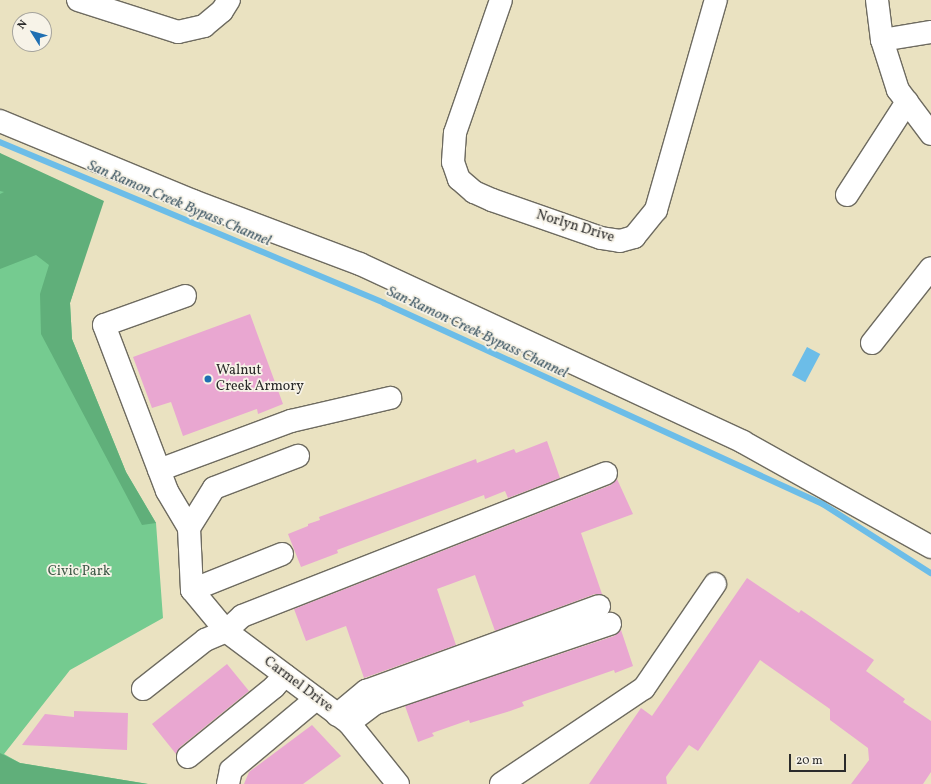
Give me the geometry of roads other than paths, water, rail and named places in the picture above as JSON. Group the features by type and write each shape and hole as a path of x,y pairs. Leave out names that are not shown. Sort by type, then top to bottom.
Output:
{"street":[{"path":"78,0 178,32 204,26 222,11 229,0"},
{"name":"Norlyn Drive","path":"502,0 455,133 453,162 459,179 474,192 492,200 602,238 620,241 634,237 656,210 716,0"},
{"path":"877,0 882,40 898,90 931,134"},
{"path":"882,40 931,32"},
{"path":"847,195 907,102"},
{"path":"0,122 193,201 360,264 743,442 931,548"},
{"path":"872,343 931,268"},
{"path":"185,296 104,325 167,491 189,528 192,590 282,554"},
{"path":"159,470 291,421 390,398"},
{"path":"189,528 214,488 298,456"},
{"path":"143,689 205,640 226,631 242,616 606,473"},
{"path":"501,784 644,688 715,584"},
{"name":"Carmel Drive","path":"192,590 226,631 343,719 398,784"},
{"path":"343,719 366,691 599,606"},
{"path":"343,719 376,704 610,624"},
{"path":"188,757 274,687 285,675"},
{"path":"228,784 231,770 316,699"}],"water":[{"path":"807,347 820,354 805,382 792,375"}],"waterway":[{"name":"San Ramon Creek Bypass Channel","path":"0,142 384,303 823,504 931,573"}],"place":[{"name":"Walnut Creek Armory","path":"208,379"}],"park label":[{"name":"Civic Park","path":"79,572"}]}
